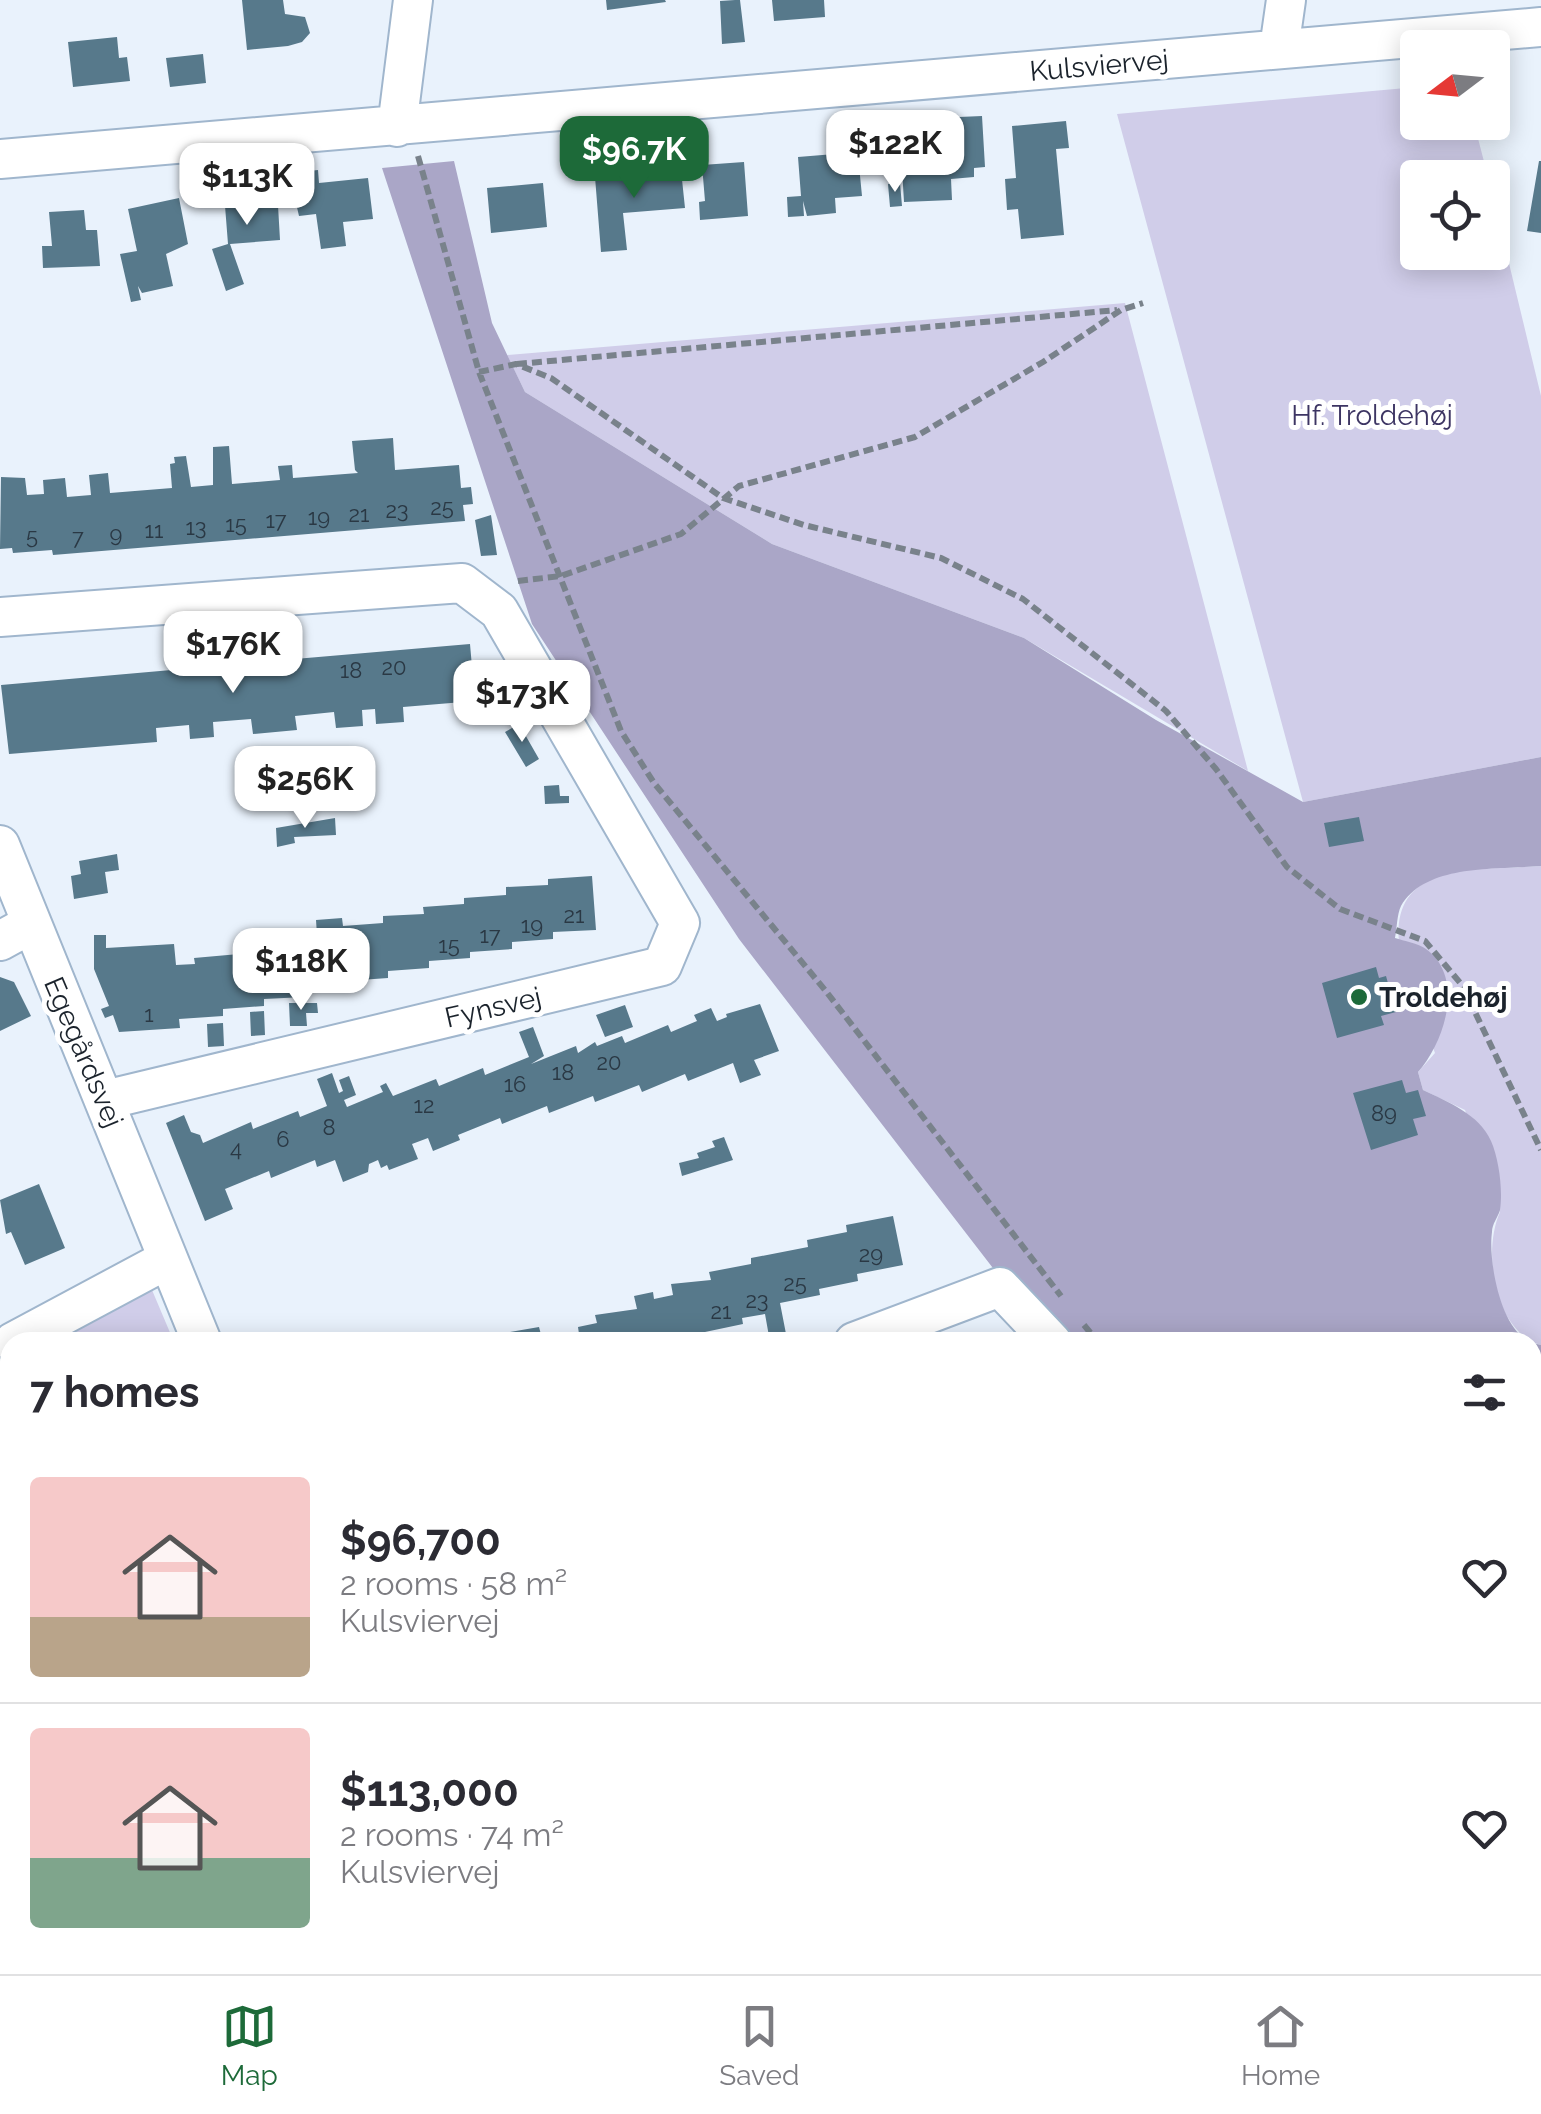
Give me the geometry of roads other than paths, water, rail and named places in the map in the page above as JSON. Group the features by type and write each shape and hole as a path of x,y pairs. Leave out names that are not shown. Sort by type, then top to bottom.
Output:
{"street":[{"path":"403,126 413,0"},
{"path":"1279,50 1286,0"},
{"name":"Kulsviervej","path":"1,153 403,126 1541,27"},
{"name":"Fynsvej","path":"0,617 462,584 499,611 680,924 662,966 105,1100"},
{"name":"Egegårdsvej","path":"0,845 15,932 105,1100 198,1332"},
{"path":"32,1332 168,1259"},
{"path":"881,1332 1000,1287 1063,1328"}],"place":[{"name":"Troldehøj","path":"1359,997"}],"park label":[{"name":"Hf. Troldehøj","path":"1372,415"}]}
